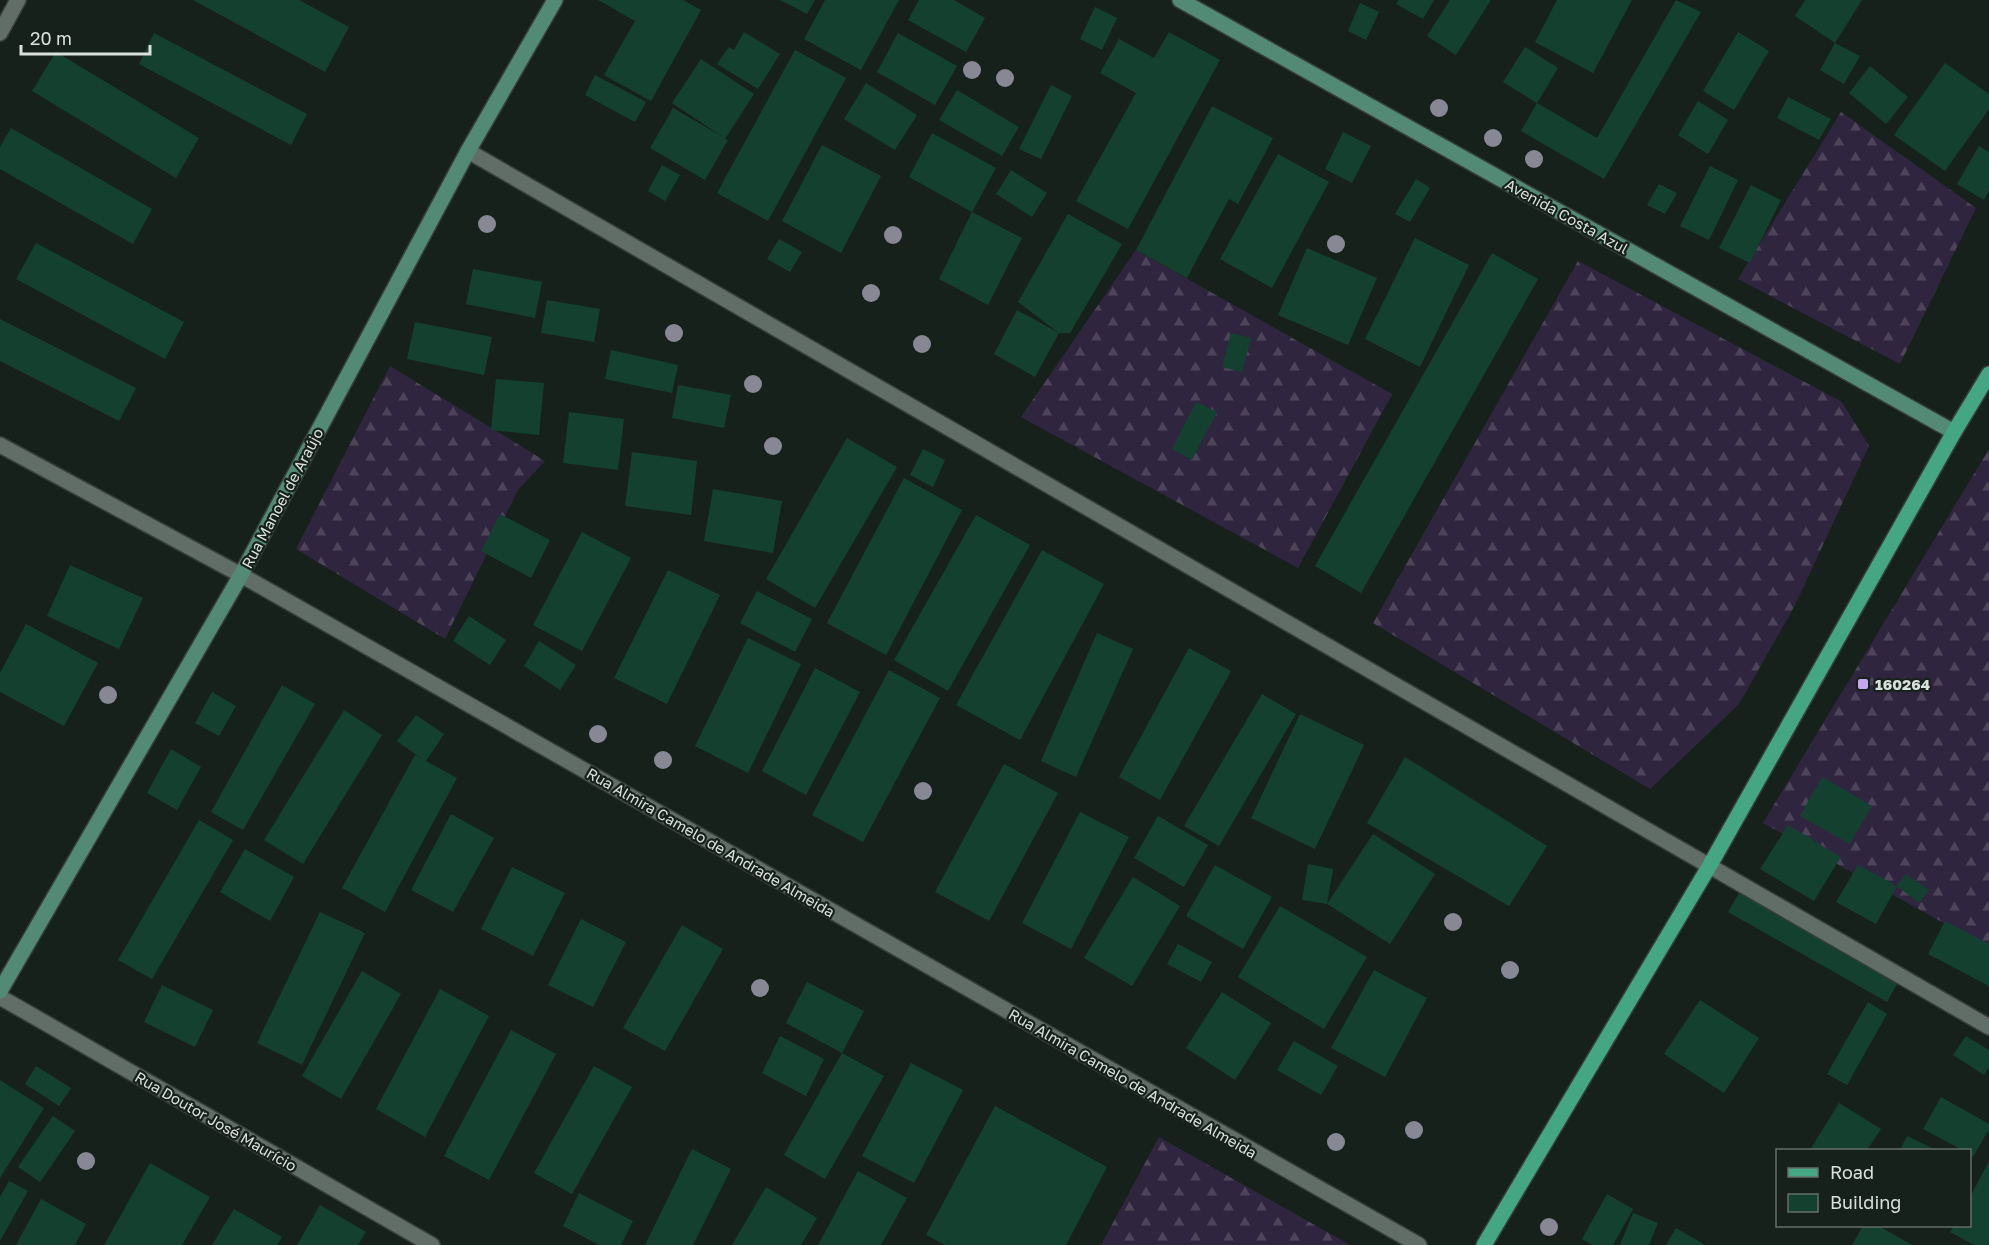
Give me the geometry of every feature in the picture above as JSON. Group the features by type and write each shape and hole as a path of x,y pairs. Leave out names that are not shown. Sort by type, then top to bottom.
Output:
{"main road":[{"path":"1484,1245 1710,865 1989,374"}],"street":[{"path":"0,33 18,0"},
{"name":"Rua Manoel de Araújo","path":"0,991 241,575 468,151 555,0"},
{"name":"Avenida Costa Azul","path":"1180,0 1954,432"},
{"path":"468,151 1989,1027"},
{"name":"Rua Almira Camelo de Andrade Almeida","path":"0,445 241,575 1419,1245"},
{"name":"Rua Doutor José Maurício","path":"0,997 432,1245"}],"green space":[{"path":"1841,112 1976,208 1900,364 1738,279"},
{"path":"1136,250 1392,394 1298,568 1021,417"},
{"path":"1578,261 1842,402 1869,446 1794,607 1739,704 1650,789 1373,623"},
{"path":"390,366 545,461 518,490 445,639 296,549"},
{"path":"1989,449 1989,948 1763,823"},
{"path":"1159,1137 1350,1245 1101,1245"}],"building":[{"path":"193,0 299,0 349,27 325,72"},
{"path":"598,0 683,0 701,10 651,101 604,75 635,21"},
{"path":"780,0 815,0 807,14"},
{"path":"825,0 899,0 861,70 804,39"},
{"path":"919,0 954,0 985,18 966,52 908,20"},
{"path":"1399,0 1434,0 1423,19 1396,4"},
{"path":"1450,0 1491,0 1456,55 1427,36"},
{"path":"1557,0 1632,0 1593,73 1535,42"},
{"path":"1676,0 1701,12 1604,179 1521,131 1537,103 1597,138"},
{"path":"1805,0 1862,0 1835,43 1795,16"},
{"path":"1360,3 1379,12 1366,40 1348,31"},
{"path":"1095,7 1117,18 1102,50 1080,39"},
{"path":"744,32 780,54 758,89 717,64 729,47 734,50"},
{"path":"1169,32 1220,60 1128,229 1076,201 1136,93 1100,73 1119,39 1154,58"},
{"path":"1738,32 1769,51 1734,110 1703,91"},
{"path":"154,33 307,114 291,145 139,64"},
{"path":"898,33 957,66 935,105 877,72"},
{"path":"1835,43 1860,56 1844,84 1820,70"},
{"path":"1525,47 1558,68 1537,103 1503,82"},
{"path":"795,50 846,78 768,221 717,193"},
{"path":"56,52 199,138 176,178 32,91"},
{"path":"701,59 754,94 725,139 728,140 705,180 650,148 673,108 723,137 672,103"},
{"path":"1945,63 1989,94 1989,109 1945,171 1894,135"},
{"path":"1870,66 1908,97 1886,124 1849,93"},
{"path":"595,75 646,102 635,122 585,95"},
{"path":"866,83 917,115 895,150 844,119"},
{"path":"1051,85 1072,96 1041,159 1019,149"},
{"path":"957,90 1019,127 1002,156 939,120"},
{"path":"1788,97 1831,119 1819,140 1777,118"},
{"path":"1698,101 1728,120 1708,154 1678,135"},
{"path":"1212,106 1273,138 1238,204 1229,199 1187,278 1136,250"},
{"path":"11,128 152,209 133,244 0,169 0,147"},
{"path":"1343,132 1371,146 1352,183 1325,169"},
{"path":"932,133 996,168 972,212 909,177"},
{"path":"822,145 881,176 841,253 782,221"},
{"path":"1979,146 1989,152 1989,191 1984,200 1957,184"},
{"path":"1278,154 1329,182 1272,288 1220,259"},
{"path":"662,165 680,175 665,201 648,191"},
{"path":"1710,166 1738,180 1709,240 1680,226"},
{"path":"1011,170 1047,193 1032,217 996,194"},
{"path":"1416,179 1430,188 1410,222 1395,214"},
{"path":"1659,184 1677,193 1665,214 1647,205"},
{"path":"1751,185 1781,200 1750,263 1719,248"},
{"path":"972,212 1022,238 988,305 939,279"},
{"path":"1068,214 1122,244 1070,333 1059,333 1018,302"},
{"path":"1415,238 1469,265 1420,367 1365,339"},
{"path":"779,239 802,252 790,272 767,259"},
{"path":"36,243 184,322 165,359 16,279"},
{"path":"1307,248 1377,278 1348,345 1278,315"},
{"path":"1492,253 1538,279 1361,593 1315,566"},
{"path":"473,269 542,282 535,318 466,304"},
{"path":"547,300 600,309 594,342 541,333"},
{"path":"1017,310 1059,333 1035,377 994,354"},
{"path":"0,319 136,388 119,421 0,361"},
{"path":"415,322 492,337 484,375 407,359"},
{"path":"1231,333 1251,338 1242,372 1222,367"},
{"path":"611,350 678,365 672,393 605,379"},
{"path":"496,379 544,383 539,435 491,430"},
{"path":"678,385 731,395 724,428 672,418"},
{"path":"1196,402 1217,412 1192,460 1172,449"},
{"path":"569,412 624,419 618,470 563,463"},
{"path":"847,438 897,467 815,608 766,579"},
{"path":"923,449 945,460 933,487 910,475"},
{"path":"632,452 697,461 691,515 625,506"},
{"path":"904,478 962,510 886,655 827,623"},
{"path":"713,489 782,501 773,553 704,541"},
{"path":"500,514 550,540 531,578 481,551"},
{"path":"976,515 1030,545 948,691 894,660"},
{"path":"582,532 631,558 582,651 533,625"},
{"path":"1042,550 1104,584 1020,740 956,705"},
{"path":"70,565 143,598 119,649 47,616"},
{"path":"668,570 720,595 667,704 614,678"},
{"path":"757,591 812,619 795,652 740,623"},
{"path":"469,616 506,640 490,665 453,641"},
{"path":"26,624 98,663 64,726 0,692 0,673"},
{"path":"1097,633 1133,649 1076,777 1041,761"},
{"path":"748,638 801,664 748,773 695,746"},
{"path":"539,641 576,665 560,690 524,666"},
{"path":"1189,648 1231,671 1160,800 1119,777"},
{"path":"815,668 860,692 806,795 762,771"},
{"path":"889,670 940,698 863,842 812,815"},
{"path":"282,685 315,704 243,830 211,812"},
{"path":"212,692 236,706 219,736 195,723"},
{"path":"1262,694 1296,714 1219,846 1184,826"},
{"path":"344,710 382,735 303,864 264,840"},
{"path":"1300,714 1364,745 1315,849 1251,818"},
{"path":"416,715 444,734 426,761 457,778 385,912 342,888 415,755 422,759 397,741"},
{"path":"171,749 201,767 177,810 147,793"},
{"path":"1405,757 1547,846 1509,906 1367,823"},
{"path":"1004,764 1058,793 989,921 935,892"},
{"path":"1822,777 1872,806 1850,844 1800,816"},
{"path":"1080,812 1129,837 1071,949 1022,923"},
{"path":"451,814 494,838 453,912 411,890"},
{"path":"1158,816 1208,845 1184,887 1134,858"},
{"path":"199,820 233,840 152,979 118,960"},
{"path":"1788,825 1841,857 1814,901 1760,869"},
{"path":"1373,834 1435,874 1390,944 1327,904"},
{"path":"245,849 294,877 270,921 220,892"},
{"path":"1308,864 1333,869 1327,904 1302,900"},
{"path":"1215,865 1272,897 1243,949 1186,916"},
{"path":"1858,865 1897,886 1876,924 1836,902"},
{"path":"512,867 565,893 533,956 481,929"},
{"path":"1906,874 1929,890 1919,903 1897,886"},
{"path":"1133,877 1180,906 1132,986 1084,958"},
{"path":"1739,893 1898,982 1887,1002 1728,912"},
{"path":"1280,906 1367,957 1324,1029 1238,977"},
{"path":"320,912 365,933 302,1065 257,1043"},
{"path":"581,919 626,942 593,1007 548,985"},
{"path":"1945,921 1989,944 1989,986 1928,954"},
{"path":"682,925 723,949 665,1051 623,1028"},
{"path":"1178,944 1212,962 1201,982 1167,964"},
{"path":"1374,970 1427,998 1385,1077 1331,1048"},
{"path":"362,971 401,994 341,1099 302,1076"},
{"path":"807,982 864,1011 842,1053 786,1023"},
{"path":"162,985 213,1010 195,1047 144,1022"},
{"path":"440,989 489,1016 425,1137 376,1109"},
{"path":"1222,992 1271,1023 1235,1080 1186,1048"},
{"path":"1700,1000 1759,1038 1724,1093 1664,1054"},
{"path":"1868,1002 1887,1014 1847,1085 1827,1074"},
{"path":"511,1030 556,1054 489,1180 444,1156"},
{"path":"780,1036 824,1059 806,1096 762,1073"},
{"path":"1966,1036 1989,1050 1989,1067 1984,1075 1953,1055"},
{"path":"1294,1041 1338,1066 1321,1095 1277,1070"},
{"path":"842,1053 884,1076 825,1179 784,1155"},
{"path":"911,1063 963,1090 914,1183 862,1156"},
{"path":"36,1066 71,1088 59,1106 25,1084"},
{"path":"594,1066 632,1087 572,1194 534,1173"},
{"path":"0,1080 44,1108 0,1178"},
{"path":"1941,1097 1989,1124 1989,1129 1973,1157 1971,1149 1960,1149 1923,1129"},
{"path":"1839,1103 1881,1129 1868,1149 1811,1149"},
{"path":"995,1106 1107,1167 1066,1245 945,1245 926,1235"},
{"path":"53,1116 75,1131 40,1182 18,1167"},
{"path":"1907,1136 1934,1149 1900,1149"},
{"path":"692,1149 731,1169 693,1245 645,1245"},
{"path":"1989,1161 1989,1245 1974,1245 1950,1232 1953,1227 1971,1227 1971,1195"},
{"path":"150,1163 210,1197 182,1245 104,1245"},
{"path":"858,1171 907,1198 881,1245 818,1245"},
{"path":"9,1181 28,1191 0,1241 0,1197"},
{"path":"766,1187 817,1218 801,1245 732,1245"},
{"path":"579,1193 633,1221 621,1245 599,1245 563,1226"},
{"path":"1607,1194 1633,1209 1613,1245 1592,1245 1582,1239"},
{"path":"41,1199 86,1224 75,1245 16,1245"},
{"path":"320,1205 366,1232 358,1245 297,1245"},
{"path":"234,1209 282,1237 277,1245 212,1245"},
{"path":"1633,1213 1658,1223 1649,1245 1620,1245"},
{"path":"1862,1227 1881,1227 1912,1245 1852,1245"},
{"path":"1676,1228 1705,1245 1666,1245"}],"place":[{"name":"160264","path":"1863,684"}]}
